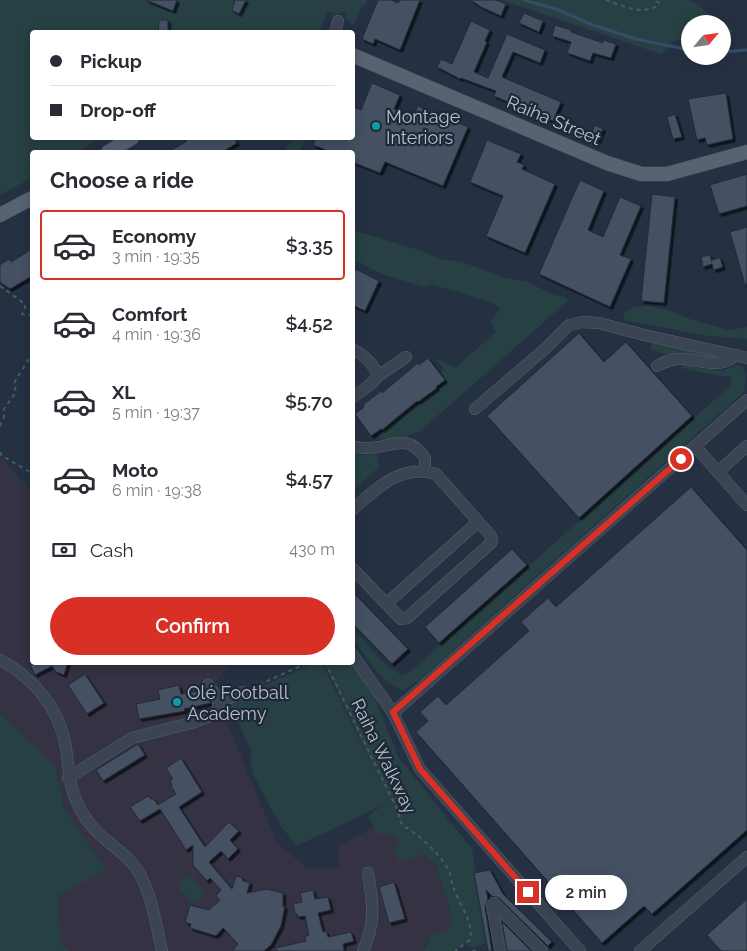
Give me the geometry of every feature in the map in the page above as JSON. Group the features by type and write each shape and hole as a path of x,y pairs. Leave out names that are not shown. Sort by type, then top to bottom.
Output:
{"main road":[{"name":"Raiha Street","path":"355,56 607,162 641,174 677,172 747,152"},
{"path":"114,150 129,140"},
{"path":"0,215 30,199"}],"street":[{"path":"336,30 338,20"},
{"path":"475,409 546,348 569,325 576,323 599,323 742,357"},
{"path":"356,351 376,370 378,376"},
{"path":"355,396 378,376 406,357"},
{"path":"657,366 670,360 680,359 720,364 742,357"},
{"path":"393,712 747,400"},
{"path":"355,447 365,449 409,443 425,458 425,471"},
{"path":"695,446 747,505"},
{"path":"718,472 747,446"},
{"path":"355,508 388,480 414,472 425,471 436,474 491,536 492,540 491,544 407,618 401,619 355,571"},
{"path":"386,604 478,522"},
{"path":"355,658 393,712 420,769 580,951"},
{"path":"0,660 26,676 36,686 53,710 63,735 68,778 75,798 89,824 96,832 138,869 149,899 162,951"},
{"path":"68,778 132,738 191,723 216,714 219,706 216,694 208,684"},
{"path":"218,702 243,692"},
{"path":"640,951 747,857"},
{"path":"363,951 371,929 373,916 368,873"},
{"path":"500,951 492,906 494,903 542,951"}],"path":[{"path":"606,0 622,6 644,10 657,6 659,3 655,0"},
{"path":"0,286 25,304 26,308 22,314 30,315"},
{"path":"0,426 4,417 4,409 16,392 14,383 30,357"},
{"path":"0,452 2,456 30,472"},
{"path":"243,692 302,665"},
{"name":"Raiha Walkway","path":"326,665 397,809 402,825 420,836 448,868 454,890 468,919 471,935 470,940 455,951"},
{"path":"472,951 478,951"}],"shaded area":[{"path":"0,452 1,456 30,489 30,665 228,665 214,684 225,718 277,843 307,868 339,867 338,846 374,827 378,834 393,835 436,864 453,922 447,930 432,934 422,951 70,951 61,945 58,896 106,870 64,807 55,766 4,715 0,716"}],"green space":[{"path":"0,0 367,0 365,5 362,6 354,24 344,18 348,14 341,11 338,15 328,11 320,30 30,30 30,140 97,140 80,150 30,150 30,179 0,195"},
{"path":"501,0 690,0 711,15 681,15 681,40 675,40 661,54"},
{"path":"292,140 306,140 301,150 285,150"},
{"path":"355,231 425,252 441,259 462,262 507,278 528,282 551,294 569,300 418,433 410,434 407,437 381,441 379,435 382,430 447,383 442,374 443,367 436,361 438,359 455,368 496,332 491,322 500,308 495,304 459,292 432,285 424,287 382,274 355,261"},
{"path":"650,306 675,312 683,317 729,330 747,327 747,339 708,336 623,320 625,312 635,307"},
{"path":"652,342 717,356 716,359 670,355 650,350"},
{"path":"682,365 721,371 737,365 742,366 746,375 744,392 419,681 404,690 396,687 381,676 355,642 355,636 358,634 374,653 398,673 402,675 410,672 730,386 731,377 681,368"},
{"path":"355,454 377,454 379,467 355,488"},
{"path":"310,665 323,665 382,786 325,665 354,665 374,697 399,758 472,849 486,943 472,948 465,943 454,951 423,951 432,934 447,930 453,922 436,864 423,855 399,861 394,852 400,841 393,835 378,834 368,817 389,802 297,846 280,825 255,778 251,765 251,749 230,706 231,701"},
{"path":"3,715 55,766 64,807 106,870 58,896 61,945 70,951 0,951 0,716"},
{"path":"187,876 189,878 191,876 205,891 204,895 195,904 192,903 178,885"}],"building":[{"path":"146,0 177,0 173,11"},
{"path":"235,0 246,0 239,14 232,10"},
{"path":"378,0 391,0 398,3 400,0 420,0 400,50 375,39 373,44 362,39"},
{"path":"471,0 496,0 506,4 501,16"},
{"path":"524,13 543,21 539,32 519,23"},
{"path":"159,20 168,20 168,30 158,30"},
{"path":"471,21 490,30 474,72 488,78 507,34 545,50 540,63 513,52 502,77 561,102 553,121 494,96 496,91 460,79 437,67 441,59 452,64"},
{"path":"555,25 603,43 603,40 616,44 611,58 593,53 590,61 567,53 571,42 552,36"},
{"path":"372,83 400,95 394,109 413,117 418,106 468,127 443,186 385,162 380,173 355,163 355,150 326,150 313,145 315,140 355,140 355,107 361,110"},
{"path":"726,93 733,139 707,145 705,138 697,140 688,99"},
{"path":"675,114 682,137 673,139 667,117"},
{"path":"595,125 603,129 598,141 590,137"},
{"path":"235,140 237,143 225,150 171,150 187,141"},
{"path":"487,140 521,154 517,162 524,165 522,169 555,184 525,253 486,236 503,196 470,182"},
{"path":"747,174 747,206 719,214 710,185"},
{"path":"580,180 604,191 588,230 603,237 620,197 641,206 620,255 631,259 610,307 539,274"},
{"path":"652,194 675,197 664,303 641,301"},
{"path":"747,227 747,284 745,285 730,232"},
{"path":"30,250 30,277 10,289 0,282 0,265 9,259 11,262"},
{"path":"710,255 711,260 720,258 723,267 714,270 712,264 703,267 701,257"},
{"path":"356,269 379,281 365,311 355,306"},
{"path":"579,333 604,362 626,342 692,416 579,518 487,416"},
{"path":"428,358 445,380 382,430 371,436 355,414 381,391 382,393 418,363 419,365"},
{"path":"691,487 747,550 747,830 652,914 644,906 602,943 416,732 428,721 420,712 438,696 446,705 529,631 521,622 548,598 556,607"},
{"path":"512,549 527,565 439,643 425,627"},
{"path":"355,594 408,649 392,664 355,626"},
{"path":"30,665 67,665 64,675 56,672 52,666 35,675"},
{"path":"85,674 104,703 87,714 68,685"},
{"name":"Olé Football Academy","path":"179,685 181,694 202,690 211,703 184,709 185,711 139,719 136,704 160,699 158,690"},
{"path":"138,744 145,755 103,781 96,770"},
{"path":"181,758 202,792 179,807 205,847 229,822 239,831 230,840 238,849 228,859 221,851 209,862 232,889 236,876 250,883 247,893 267,889 283,893 283,907 285,906 281,926 271,945 264,951 232,951 238,944 223,928 216,936 190,928 191,924 185,922 190,905 209,910 220,900 216,896 221,890 210,878 207,881 193,865 193,845 186,850 160,809 140,821 130,807 148,796 151,799 153,798 158,805 176,794 170,781 173,779 166,768"},
{"path":"490,870 503,894 552,942 548,946 499,898 492,896 486,890 488,899 485,907 492,951 488,951 474,873"},
{"path":"394,882 405,919 389,923 379,887"},
{"path":"313,890 315,899 328,897 331,910 318,913 323,932 326,931 328,937 351,932 354,941 343,944 344,951 277,951 276,948 306,941 305,936 309,935 305,916 298,917 295,914 293,904 302,902 300,893"},
{"path":"747,899 747,951 721,951 707,935"},
{"path":"502,922 531,951 507,951"}],"waterway":[{"path":"524,0 556,9 593,25 636,39 681,48"},
{"path":"731,51 747,50"}],"place":[{"name":"Montage Interiors","path":"376,126"},
{"name":"Olé Football Academy","path":"177,702"}],"route":[{"path":"528,892 420,769 393,712 681,459"}]}
